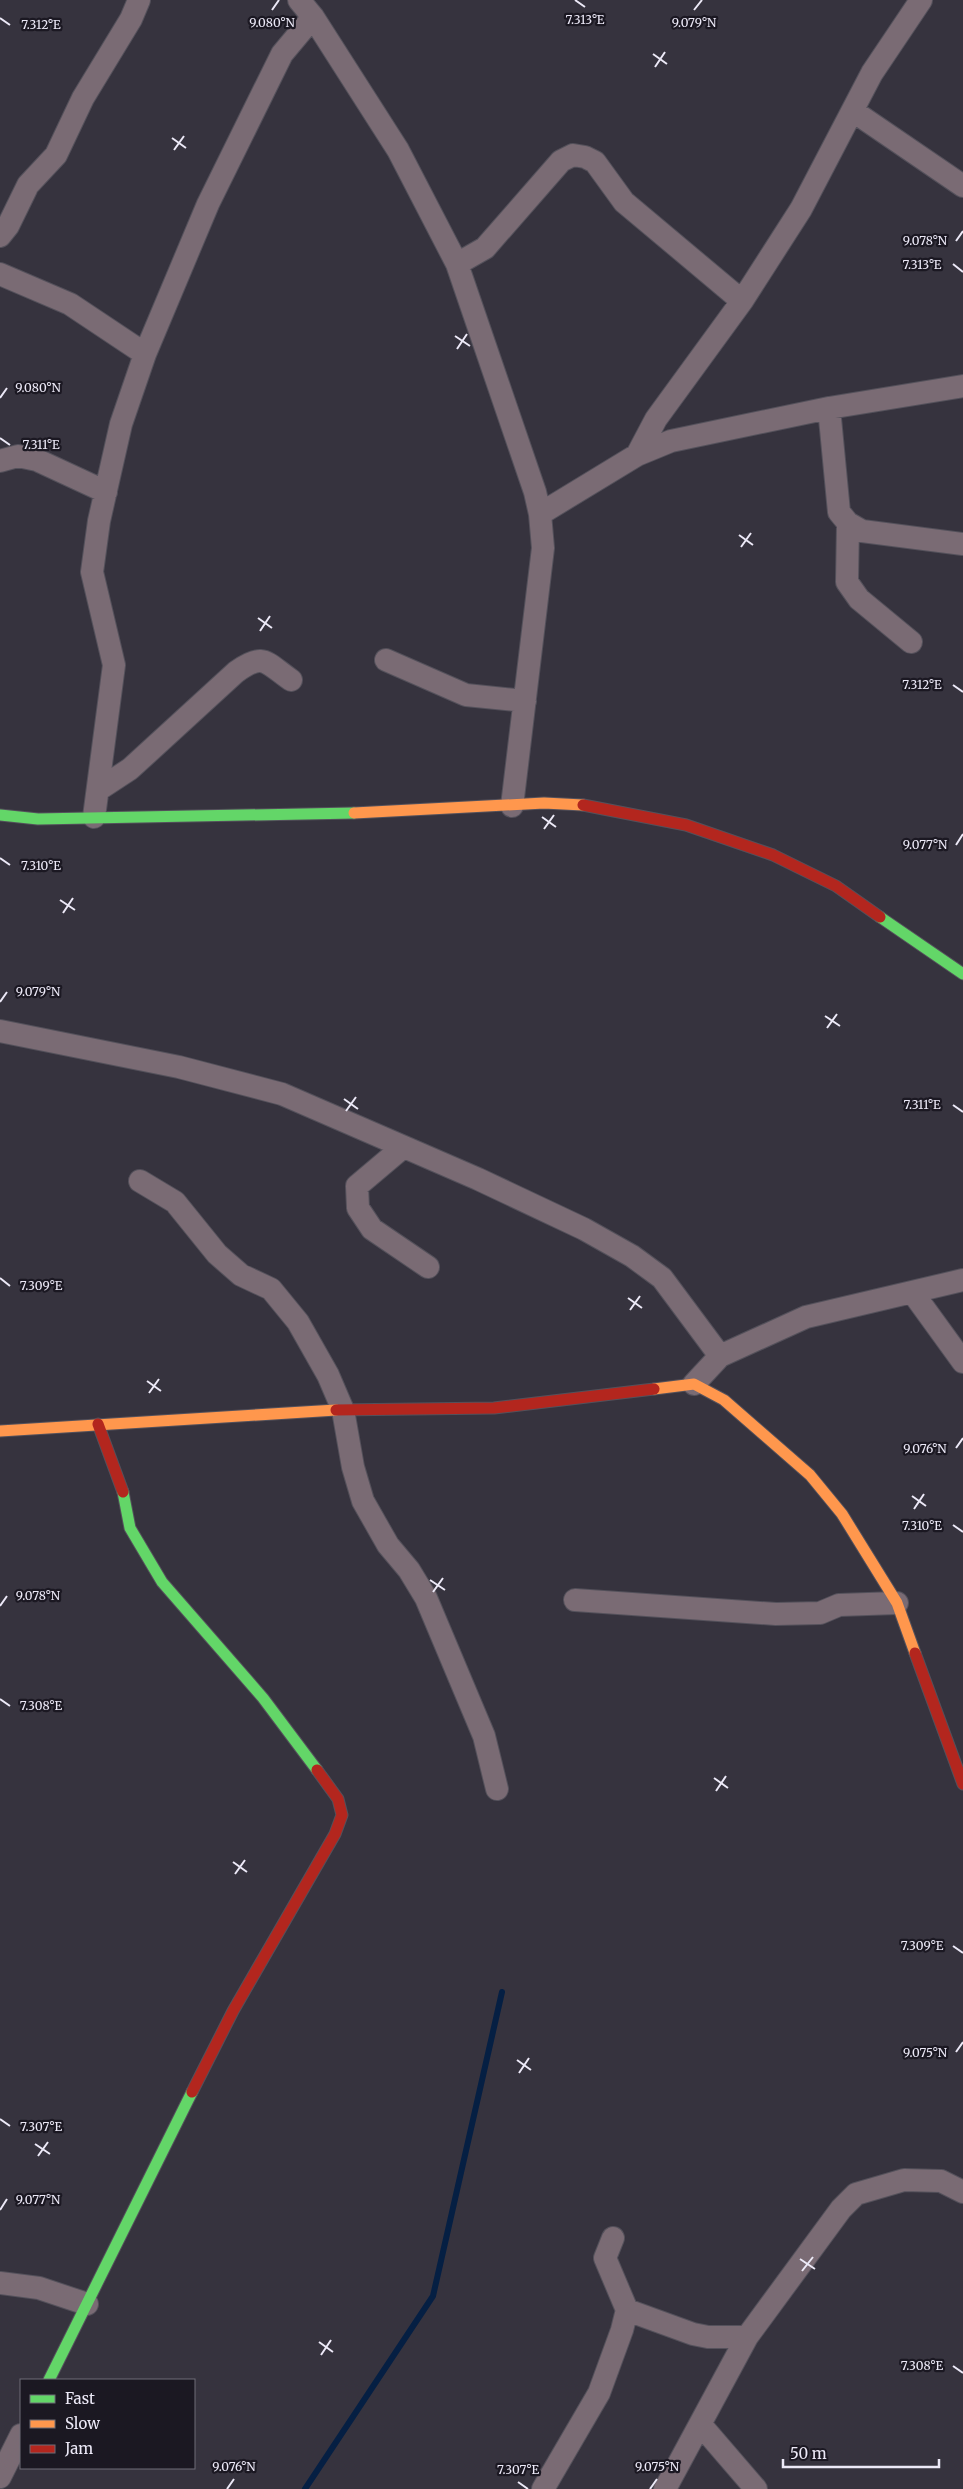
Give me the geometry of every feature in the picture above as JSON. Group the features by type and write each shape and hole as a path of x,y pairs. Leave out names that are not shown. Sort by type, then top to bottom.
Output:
{"street":[{"path":"0,236 8,226 28,185 56,155 83,98 131,19 139,0"},
{"path":"637,455 656,419 742,301 801,209 872,73 921,0"},
{"path":"94,817 114,665 92,572 106,492 121,424 145,354 208,204 306,8 398,150 457,264 540,514 543,548 512,806"},
{"path":"852,111 963,186"},
{"path":"457,264 485,248 561,161 573,155 585,157 596,162 624,202 742,301"},
{"path":"0,274 70,304 145,354"},
{"path":"540,514 637,455 671,441 829,408 963,386"},
{"path":"829,408 839,512 848,524 862,531 963,544"},
{"path":"0,461 18,456 37,460 106,492"},
{"path":"848,524 847,582 859,599 911,642"},
{"path":"386,660 466,694 525,701"},
{"path":"98,790 130,769 236,672 252,661 263,661 291,680"},
{"path":"0,815 38,819 389,812 544,803 589,805 686,825 773,855 836,886 963,974"},
{"path":"0,1031 179,1067 282,1094 402,1148 478,1179 584,1229 632,1256 662,1278 720,1356"},
{"path":"402,1148 357,1186 358,1208 372,1229 428,1267"},
{"path":"140,1181 175,1202 217,1254 242,1275 271,1289 298,1322 328,1375 343,1410 353,1467 364,1501 388,1545 409,1570 426,1598 484,1736 498,1789"},
{"path":"694,1384 720,1356 806,1317 963,1280"},
{"path":"913,1293 963,1362"},
{"path":"0,1431 343,1410 494,1408 694,1384 724,1400 810,1475 842,1514 897,1603 963,1784"},
{"path":"50,2379 233,2011 335,1834 342,1815 338,1799 262,1698 162,1582 130,1528 121,1484 98,1424"},
{"path":"574,1600 776,1614 820,1613 839,1605 897,1603"},
{"path":"665,2489 747,2336 807,2253 841,2209 856,2194 904,2180 941,2181 963,2192"},
{"path":"543,2489 599,2393 628,2310 605,2258 613,2238"},
{"path":"0,2283 39,2288 87,2304"},
{"path":"628,2310 692,2334 708,2337 747,2336"},
{"path":"700,2424 756,2489"},
{"path":"0,2477 20,2437"}],"waterway":[{"path":"305,2489 433,2296 502,1992"}],"traffic: fast":[{"path":"0,815 38,819 354,813"},
{"path":"880,917 963,974"},
{"path":"123,1492 130,1528 162,1582 263,1698 317,1770"},
{"path":"49,2379 192,2092"}],"traffic: slow":[{"path":"354,813 544,803 583,805"},
{"path":"654,1389 694,1384 724,1400 810,1475 842,1514 897,1603 915,1653"},
{"path":"0,1431 336,1410"}],"traffic: jam":[{"path":"583,805 686,825 773,855 836,886 880,917"},
{"path":"336,1410 494,1408 654,1389"},
{"path":"98,1424 123,1492"},
{"path":"915,1653 963,1784"},
{"path":"192,2092 233,2011 335,1834 342,1815 338,1799 317,1770"}]}
